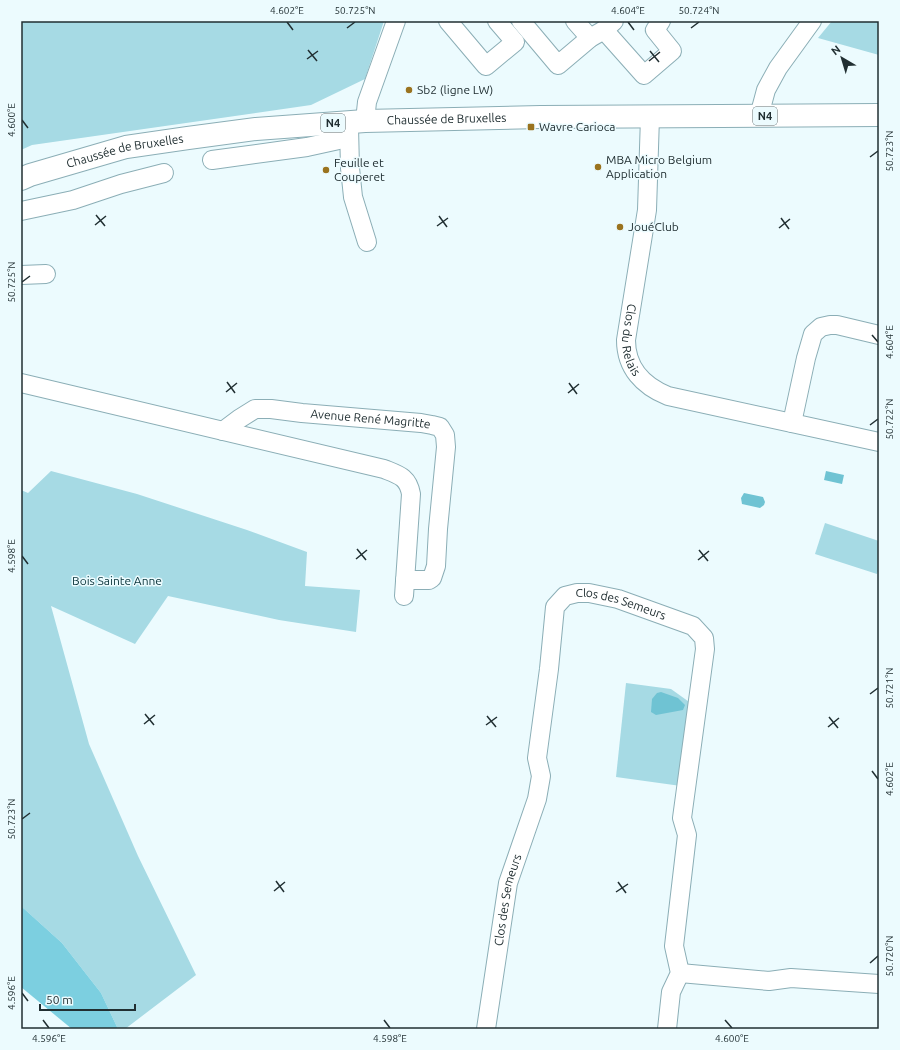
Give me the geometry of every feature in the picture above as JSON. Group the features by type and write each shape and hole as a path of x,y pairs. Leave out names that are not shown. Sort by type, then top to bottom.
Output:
{"main road":[{"name":"Chaussée de Bruxelles","path":"21,179 30,175 126,147 256,129 354,127 541,117 879,115"}],"street":[{"path":"367,242 353,197 350,168 354,127 367,102 396,21"},
{"path":"448,21 486,66 515,42 497,21"},
{"path":"521,21 558,66 603,30"},
{"path":"575,21 603,30 644,75 672,51 654,24"},
{"path":"759,116 766,90 778,68 812,21"},
{"name":"Clos du Relais","path":"650,117 647,210 626,340 627,355 635,372 655,391 668,396 879,442"},
{"path":"212,160 307,147 354,127"},
{"path":"21,211 86,197 121,184 164,173"},
{"path":"21,275 46,274"},
{"path":"792,423 806,358 813,334 821,327 837,325 879,335"},
{"name":"Avenue René Magritte","path":"21,383 223,431 384,469 405,478 411,494 404,588 432,578 436,566 446,447 445,435 440,427 420,423 271,409 255,409 223,431"},
{"name":"Clos des Semeurs","path":"486,1029 508,883 537,799 541,776 537,758 549,669 555,607 565,596 577,593 589,593 618,599 694,626 704,638 705,649 682,818 687,835 674,946 680,973"},
{"path":"667,1029 671,992 680,973 769,981 791,978 879,984"}],"green space":[{"path":"21,21 384,21 365,79 311,105 32,145 21,150"},
{"path":"832,21 879,21 879,55 818,38"},
{"name":"Bois Sainte Anne","path":"51,471 137,494 247,530 307,552 305,586 360,590 356,632 279,620 168,596 135,644 51,606 89,744 138,856 196,975 125,1029 118,1029 101,993 62,943 21,906 21,490 28,493"},
{"path":"825,523 879,541 879,568 877,574 815,554"},
{"path":"626,683 671,689 692,704 681,786 616,777"}],"shaded area":[{"path":"826,471 844,475 842,484 824,480"},
{"path":"744,493 763,497 765,502 764,505 760,508 742,504 741,498"},
{"path":"661,692 678,698 685,705 683,710 656,715 651,712 652,699 657,693"},
{"path":"21,906 62,943 101,993 118,1029 72,1029 21,987"}],"place":[{"name":"Sb2 (ligne LW)","path":"409,90"},
{"name":"Wavre Carioca","path":"531,127"},
{"name":"MBA Micro Belgium Application","path":"598,167"},
{"name":"Feuille et Couperet","path":"326,170"},
{"name":"JouéClub","path":"620,227"}]}
